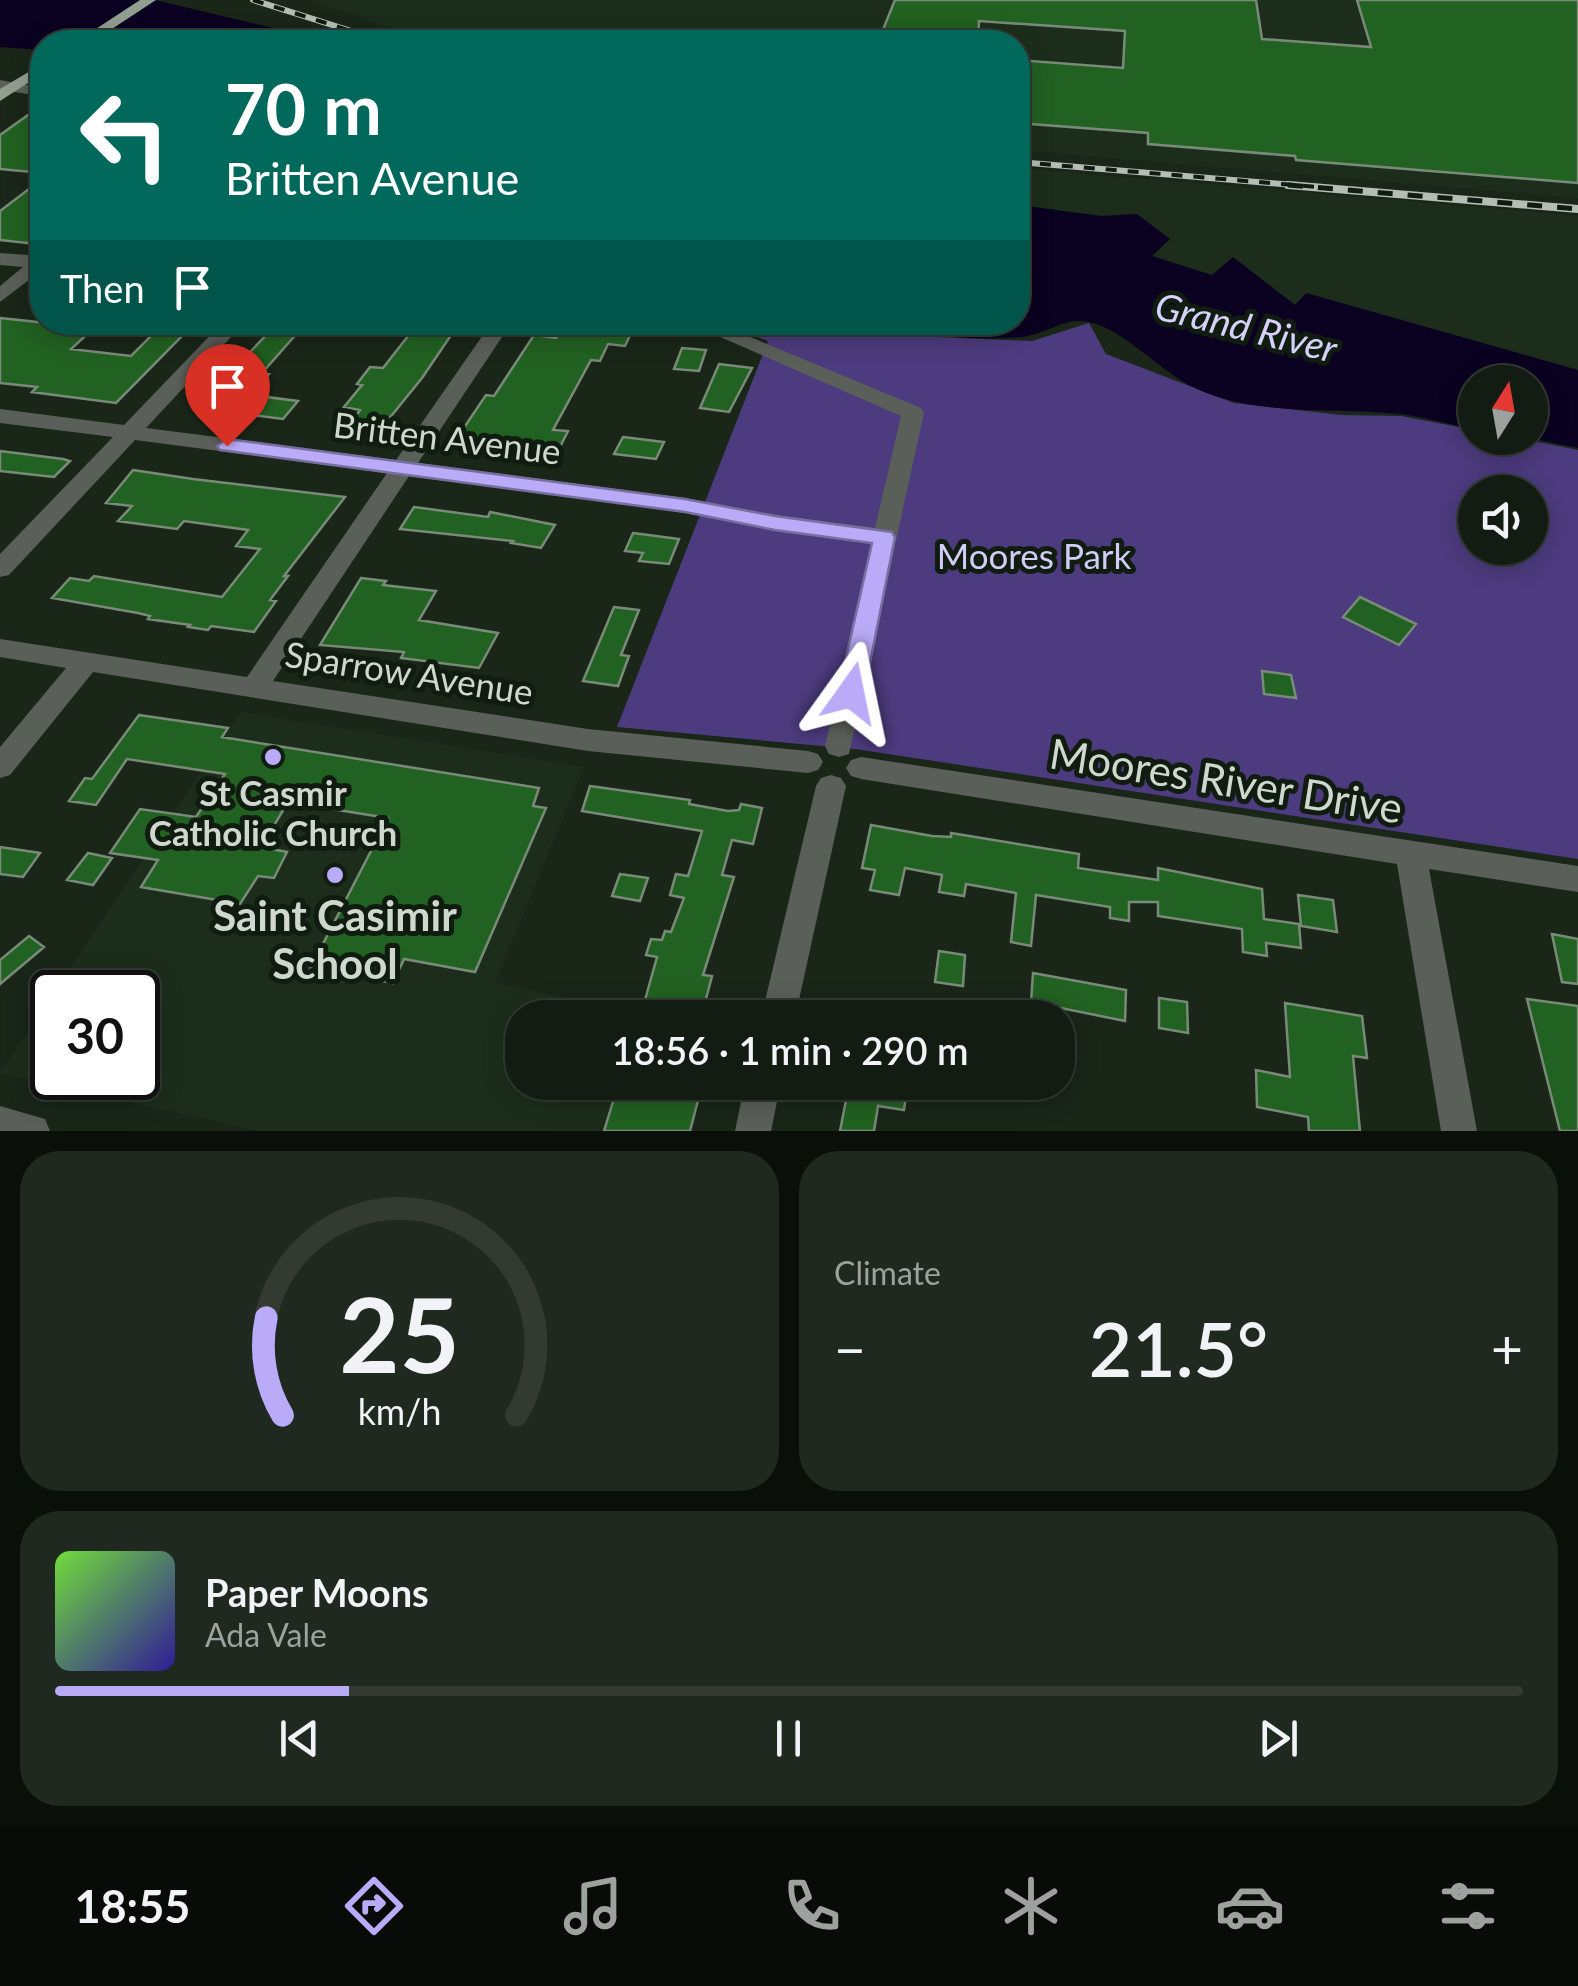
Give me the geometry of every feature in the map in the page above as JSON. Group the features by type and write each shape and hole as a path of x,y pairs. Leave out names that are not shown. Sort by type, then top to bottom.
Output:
{"main road":[{"path":"102,30 149,0"},
{"path":"0,96 8,86"}],"street":[{"path":"0,259 30,262"},
{"path":"0,296 30,272"},
{"path":"0,569 224,335"},
{"path":"254,687 493,335"},
{"path":"727,335 913,414 884,537 850,757 854,780 830,786 816,780 808,762 823,747 850,757"},
{"name":"Britten Avenue","path":"0,416 685,506 884,537"},
{"name":"Sparrow Avenue","path":"0,648 588,740 808,762"},
{"path":"0,767 87,662"},
{"name":"Moores River Drive","path":"850,757 1578,879"},
{"path":"782,1000 830,786"},
{"path":"1411,854 1459,1131"},
{"path":"753,1131 760,1100"},
{"path":"0,1124 32,1131"}],"shaded area":[{"path":"311,0 1578,0 1578,198 1030,151 1030,30 397,30"},
{"path":"1030,169 1578,216 1578,370 1307,293 1295,305 1233,257 1212,275 1182,267 1151,255 1137,214 1101,216 1030,207"},
{"name":"Saint Casimir School","path":"241,712 584,767 495,983 579,1000 505,1000 505,1100 612,1100 602,1131 259,1131 121,1100 160,1100 160,970 69,970"},
{"name":"Saint Casimir School","path":"30,1028 30,1080 0,1073"}],"green space":[{"name":"Moores Park","path":"1089,323 1106,354 1234,403 1342,415 1401,416 1458,427 1458,455 1548,455 1548,444 1578,450 1578,859 855,749 617,727 768,341 753,335 907,335 1032,341"}],"water":[{"path":"0,0 155,0 279,30 30,30 30,49 0,47"},
{"name":"Grand River","path":"1030,207 1101,216 1137,214 1170,239 1152,256 1212,275 1233,257 1295,305 1306,293 1578,370 1578,448 1548,442 1548,365 1458,365 1458,426 1400,414 1271,407 1221,398 1183,382 1110,330 1080,321 1029,336 934,335 1030,335"}],"building":[{"path":"895,0 1256,0 1262,39 1371,47 1357,0 1578,0 1578,183 1296,160 1295,156 1148,144 1148,133 1030,124 1030,61 1123,68 1125,31 979,21 979,30 883,30"},
{"path":"30,114 30,172 0,169 0,135"},
{"path":"30,188 30,243 0,240 0,211"},
{"path":"0,318 30,321 30,335 86,335 71,349 131,356 152,335 183,335 116,403 32,392 37,387 0,383"},
{"path":"266,335 296,335 262,373 269,374 251,395 298,401 283,419 197,408"},
{"path":"409,335 451,335 371,441 340,438 360,410 344,407 362,385 357,384 370,367 383,368"},
{"path":"534,335 630,335 625,346 608,344 600,361 591,360 553,430 568,431 559,449 457,438 486,395 494,396"},
{"path":"682,348 706,350 699,371 674,369"},
{"path":"719,364 752,368 729,412 700,408"},
{"path":"623,437 664,442 656,459 614,454"},
{"path":"0,451 70,461 54,477 0,471"},
{"path":"133,470 345,497 284,576 288,576 270,600 276,601 254,632 188,627 148,619 150,616 138,613 52,598 70,578 89,581 94,576 222,597 260,549 236,546 248,530 184,521 177,529 118,521 132,506 106,503"},
{"path":"414,507 488,517 490,512 555,525 541,548 513,541 400,529"},
{"path":"633,533 679,539 669,564 639,561 643,553 625,551"},
{"path":"361,578 386,581 383,585 436,591 419,620 498,633 479,668 401,658 404,652 320,645"},
{"path":"1360,597 1416,624 1399,645 1343,617"},
{"path":"614,607 639,610 621,655 629,656 618,686 583,681"},
{"path":"1262,671 1291,675 1296,698 1264,694"},
{"path":"139,715 228,728 222,737 539,788 533,806 546,808 475,972 404,959 393,983 348,974 344,981 308,973 388,818 288,802 261,847 287,852 274,878 258,876 240,904 141,887 158,860 110,853 140,809 196,817 225,774 127,759 96,805 69,801 85,778 92,779"},
{"path":"590,786 690,800 689,804 728,811 739,810 741,804 762,808 753,844 732,840 722,875 734,877 703,975 712,976 706,1000 645,1000 657,957 646,955 651,939 662,940 665,931 671,932 684,898 670,895 676,874 688,876 702,831 582,811"},
{"path":"871,825 932,836 951,837 951,833 1079,854 1078,868 1158,880 1158,868 1262,889 1264,919 1299,924 1301,948 1266,943 1267,956 1243,952 1242,929 1158,916 1158,902 1129,902 1129,921 1110,918 1110,907 1036,895 1031,946 1011,942 1016,893 966,884 964,896 939,892 942,875 905,868 899,895 870,890 875,870 862,868"},
{"path":"0,847 40,853 23,877 0,874"},
{"path":"88,853 112,858 93,885 67,880"},
{"path":"620,874 648,878 640,901 612,896"},
{"path":"1298,895 1333,900 1337,932 1301,926"},
{"path":"1552,934 1578,939 1578,984 1562,982"},
{"path":"29,936 44,947 0,984 0,960"},
{"path":"939,951 965,955 963,986 935,982"},
{"path":"1033,973 1126,990 1125,1021 1075,1011 1075,1000 1031,1000"},
{"path":"1159,998 1187,1002 1188,1033 1159,1028"},
{"path":"1527,999 1578,1006 1578,1131 1560,1131"},
{"path":"1285,1003 1362,1016 1367,1058 1353,1056 1360,1131 1309,1131 1308,1117 1257,1107 1256,1070 1290,1077"},
{"path":"613,1100 698,1100 690,1131 604,1131"},
{"path":"846,1100 905,1100 904,1110 878,1106 874,1131 840,1131"}],"railway":[{"path":"253,0 348,30"},
{"path":"1030,163 1318,187"},
{"path":"1288,185 1578,209"}],"place":[{"name":"St Casmir Catholic Church","path":"273,757"},
{"name":"Saint Casimir School","path":"335,875"}],"route":[{"path":"227,446 685,506 884,537 851,693"}]}
